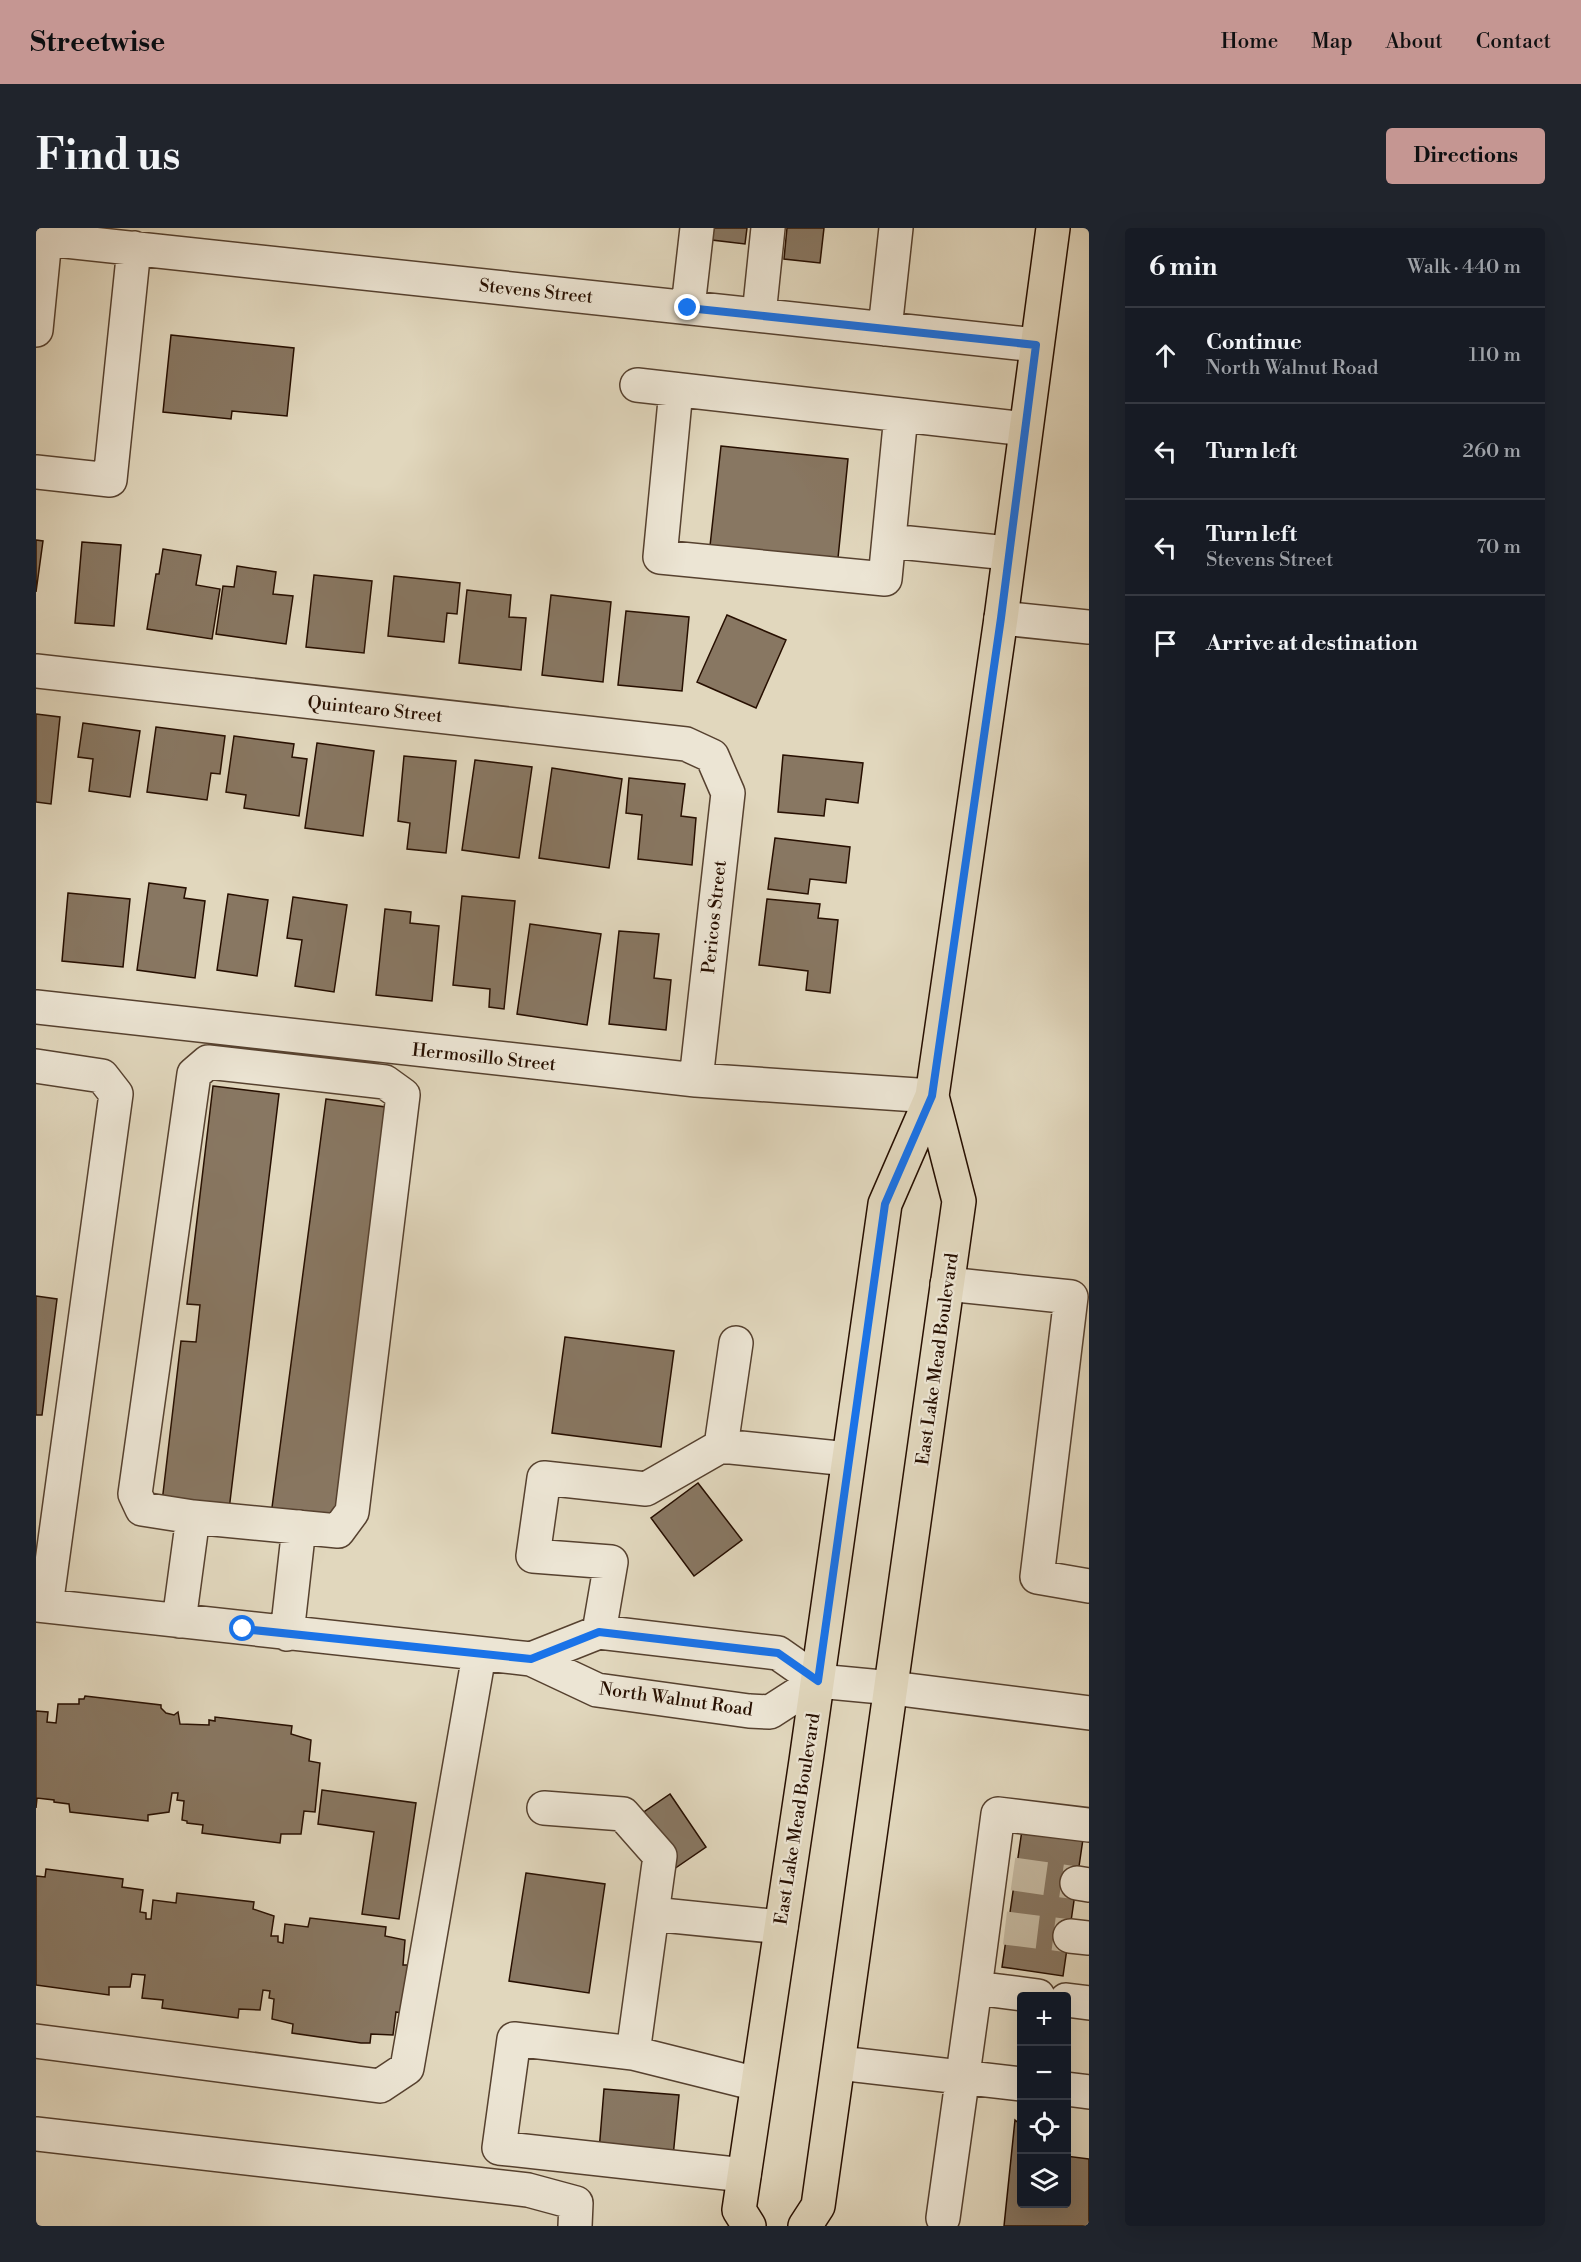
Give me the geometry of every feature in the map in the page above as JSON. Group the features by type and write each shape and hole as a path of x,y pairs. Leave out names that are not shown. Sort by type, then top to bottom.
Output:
{"main road":[{"name":"East Lake Mead Boulevard","path":"749,2226 739,2210 818,1681 885,1204 932,1096 1001,618 1053,228"},
{"name":"East Lake Mead Boulevard","path":"806,2226 818,2206 959,1201 932,1096"}],"street":[{"path":"688,308 697,228"},
{"path":"759,315 768,228"},
{"path":"885,329 896,228"},
{"path":"36,330 41,238"},
{"name":"Stevens Street","path":"41,238 1036,345"},
{"path":"36,472 110,480 134,248"},
{"path":"638,385 1025,429"},
{"path":"676,390 660,557 885,579 901,415"},
{"path":"889,541 1008,553"},
{"path":"1001,618 1089,627"},
{"name":"Quintearo Street","path":"36,671 686,744 712,756"},
{"name":"Pericos Street","path":"696,1080 728,792 712,756"},
{"name":"Hermosillo Street","path":"36,1007 696,1080 932,1096"},
{"path":"208,1062 385,1082 403,1095 352,1512 338,1531 193,1517 142,1509 135,1494 194,1074 208,1062"},
{"path":"36,1066 102,1076 116,1094 41,1605"},
{"path":"947,1284 1071,1296 1037,1577 1089,1586"},
{"path":"721,1446 736,1343"},
{"path":"599,1632 611,1562 533,1556 544,1478 646,1489 721,1446 848,1459"},
{"path":"178,1621 193,1517"},
{"path":"287,1634 299,1527"},
{"name":"North Walnut Road","path":"41,1605 287,1634 531,1659 597,1690 749,1711 770,1712 818,1681"},
{"name":"North Walnut Road","path":"531,1659 599,1632 778,1653 818,1681 1089,1713"},
{"path":"36,2042 380,2086 407,2068 479,1655"},
{"path":"544,1808 623,1814 660,1856 633,2053"},
{"path":"944,2218 975,1988 994,1927 1002,1873 998,1814 1089,1825"},
{"path":"652,1914 781,1927"},
{"path":"975,1988 1017,1993"},
{"path":"1071,2001 1089,2003"},
{"path":"744,2175 499,2148 514,2039 633,2053 757,2084"},
{"path":"839,2063 1017,2083"},
{"path":"1071,2090 1089,2092"},
{"path":"36,2134 528,2190 576,2203 575,2226"}],"building":[{"path":"714,228 747,228 745,244 712,240"},
{"path":"787,228 824,228 820,263 784,259"},
{"path":"171,335 294,348 287,416 232,411 231,419 163,412"},
{"path":"721,446 848,459 837,568 709,555"},
{"path":"36,540 43,541 36,592"},
{"path":"82,542 121,545 114,626 75,623"},
{"path":"163,549 201,555 196,585 220,589 212,639 147,629 156,574 159,574"},
{"path":"237,566 276,572 273,594 293,596 286,644 216,634 223,586 234,587"},
{"path":"314,575 372,581 364,653 306,647"},
{"path":"394,576 460,583 457,614 447,613 444,642 388,636"},
{"path":"467,590 511,595 509,617 526,618 521,670 459,663"},
{"path":"551,595 611,602 603,682 542,675"},
{"path":"626,611 689,617 682,691 618,685"},
{"path":"727,615 786,640 756,708 697,682"},
{"path":"36,714 60,717 51,804 36,802"},
{"path":"83,723 140,731 130,797 89,791 93,759 78,757"},
{"path":"156,727 225,736 220,774 211,773 207,800 147,792"},
{"path":"234,736 294,744 292,757 307,759 299,816 244,808 246,795 226,792"},
{"path":"317,743 374,751 363,836 305,828"},
{"path":"783,755 863,763 858,803 826,799 824,816 778,812"},
{"path":"404,756 456,761 446,853 407,849 410,823 398,821"},
{"path":"475,760 532,767 519,858 462,850"},
{"path":"552,768 622,779 609,868 539,858"},
{"path":"629,778 685,784 681,816 696,818 692,865 638,859 642,815 626,813"},
{"path":"775,838 850,847 846,883 810,879 808,894 768,889"},
{"path":"149,883 186,888 184,898 205,901 195,978 137,970"},
{"path":"68,893 130,899 123,967 62,961"},
{"path":"228,894 268,900 257,976 217,970"},
{"path":"462,896 515,901 504,1009 489,1007 490,989 453,985"},
{"path":"293,897 347,905 334,992 295,986 302,940 287,938"},
{"path":"767,899 820,904 818,918 838,920 830,993 806,990 808,971 759,965"},
{"path":"385,909 411,912 410,923 439,926 432,1001 376,995"},
{"path":"530,924 601,934 587,1025 517,1014"},
{"path":"619,931 659,934 654,978 671,980 666,1030 609,1024"},
{"path":"213,1086 279,1094 229,1510 162,1502 181,1341 196,1342 200,1305 187,1304"},
{"path":"326,1099 393,1108 337,1523 271,1515"},
{"path":"36,1296 57,1299 42,1415 36,1415"},
{"path":"565,1337 674,1351 661,1447 552,1433"},
{"path":"698,1483 742,1540 694,1576 651,1518"},
{"path":"85,1696 161,1705 166,1713 174,1715 178,1712 180,1724 209,1725 209,1720 215,1721 215,1717 292,1726 291,1734 311,1740 309,1761 320,1763 315,1812 304,1811 301,1834 281,1834 280,1843 202,1833 203,1825 182,1820 184,1801 177,1800 178,1793 172,1793 169,1812 148,1815 148,1821 70,1812 69,1804 37,1798 36,1808 36,1711 48,1712 47,1722 56,1723 58,1704 79,1704 79,1699 84,1699"},
{"path":"322,1790 416,1803 399,1919 362,1914 374,1832 318,1824"},
{"path":"670,1794 706,1847 674,1869 638,1816"},
{"path":"1022,1830 1083,1839 1063,1976 1002,1967"},
{"path":"46,1869 123,1879 122,1887 143,1890 140,1912 146,1913 146,1919 151,1919 153,1900 176,1903 177,1893 254,1902 253,1909 274,1916 271,1936 278,1936 278,1942 283,1943 285,1924 308,1927 310,1918 386,1927 385,1936 405,1940 403,1965 413,1965 406,2014 396,2012 393,2035 371,2034 370,2043 361,2043 292,2033 293,2024 272,2019 274,1999 269,1998 270,1991 263,1990 260,2010 239,2009 238,2018 162,2008 163,2000 142,1998 145,1975 132,1974 130,1987 109,1987 109,1995 36,1985 36,1876 45,1877"},
{"path":"526,1873 605,1884 589,1993 509,1981"},
{"path":"604,2089 679,2095 673,2157 599,2151"},
{"path":"1015,2120 1017,2122 1017,2208 1071,2208 1071,2157 1089,2159 1089,2226 1004,2226"}],"tunnel":[{"path":"1013,1874 1077,1883"},
{"path":"1005,1928 1070,1936"}],"route":[{"path":"243,1629 531,1659 599,1632 778,1653 818,1681 885,1204 932,1096 1001,618 1036,345 688,308"}]}
